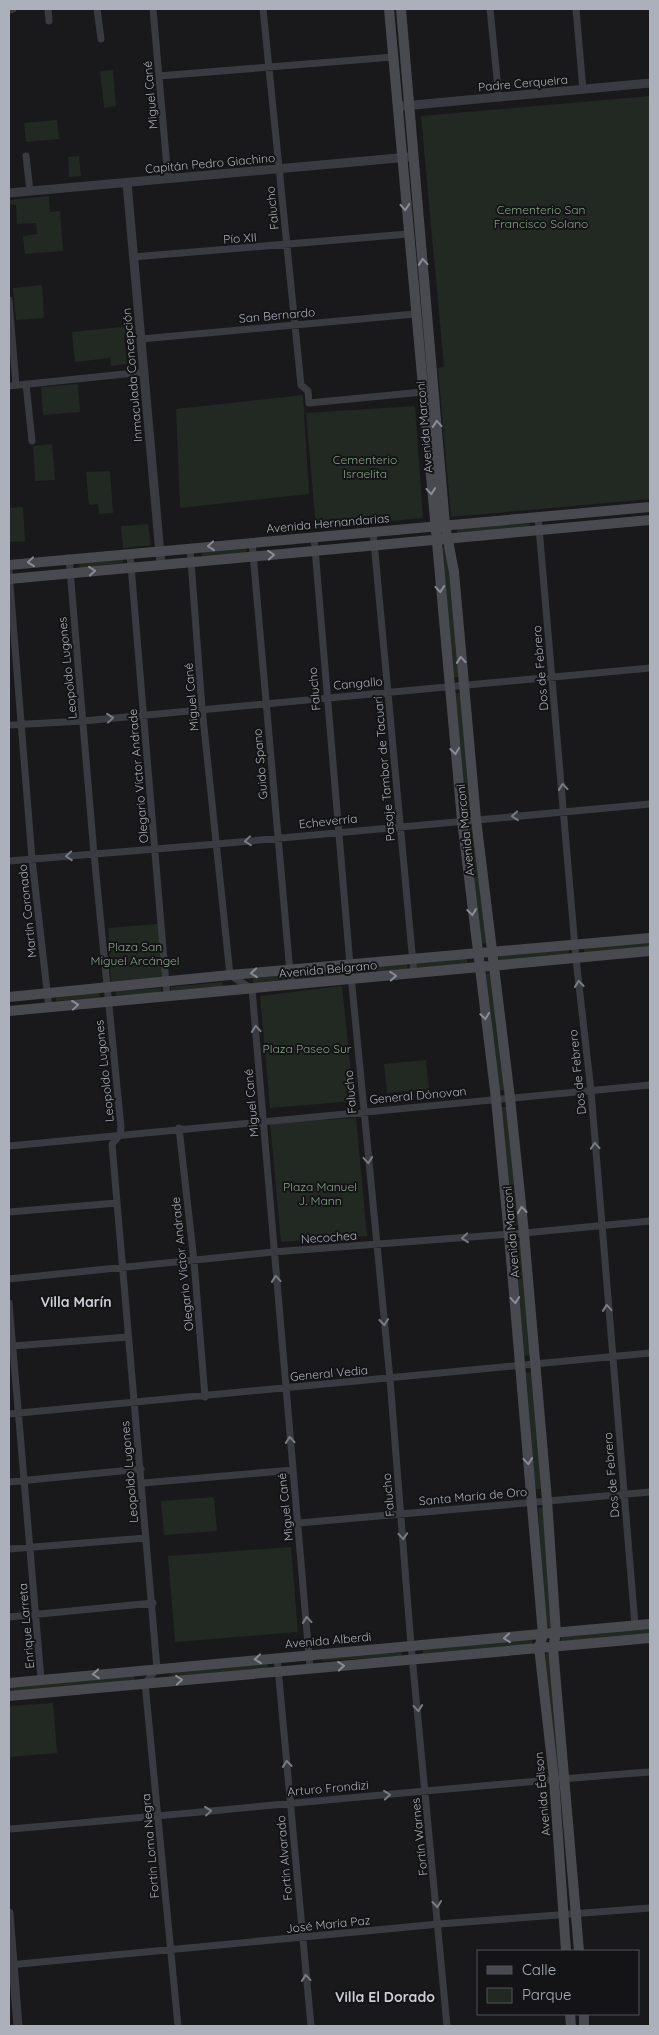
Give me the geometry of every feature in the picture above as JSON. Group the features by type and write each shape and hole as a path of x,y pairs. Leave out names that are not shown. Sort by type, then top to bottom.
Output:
{"main road":[{"name":"Avenida Marconi","path":"389,9 448,687 477,954 496,1099 542,1635"},
{"name":"Avenida Marconi","path":"401,9 445,525 450,539 476,819 510,1098 524,1233 534,1363 548,1500 556,1633 553,1648"},
{"name":"Avenida Hernandarias","path":"9,565 538,516 650,508"},
{"path":"9,578 650,520"},
{"name":"Avenida Belgrano","path":"9,997 230,974 413,960 650,938"},
{"name":"Avenida Belgrano","path":"9,1010 49,1008 650,951"},
{"name":"Avenida Alberdi","path":"9,1683 650,1624"},
{"name":"Avenida Édison","path":"542,1635 539,1647 559,1779 579,1950"},
{"path":"9,1696 650,1638"},
{"name":"Avenida Édison","path":"553,1648 566,1950"}],"street":[{"path":"9,10 13,9"},
{"path":"48,9 49,21"},
{"path":"97,9 101,39"},
{"name":"Miguel Cané","path":"153,9 168,179"},
{"name":"Falucho","path":"263,9 267,66 301,385 308,391 309,402 423,392"},
{"path":"490,9 499,98"},
{"path":"576,9 583,90"},
{"path":"159,76 393,57"},
{"name":"Padre Cerqueira","path":"398,107 650,83"},
{"path":"26,156 30,192"},
{"name":"Capitán Pedro Giachino","path":"9,193 414,156"},
{"name":"Inmaculada Concepción","path":"127,183 161,565"},
{"name":"Pío XII","path":"133,257 287,246 408,234"},
{"path":"9,300 12,386 144,372"},
{"name":"San Bernardo","path":"141,339 415,314"},
{"path":"26,384 32,441"},
{"name":"Dos de Febrero","path":"538,516 565,811 576,958 591,1091 611,1356 636,1625"},
{"name":"Pasaje Tambor de Tacuarí","path":"373,531 414,974"},
{"name":"Falucho","path":"314,537 351,978 402,1514 411,1645"},
{"name":"Guido Spano","path":"252,542 291,984"},
{"name":"Miguel Cané","path":"190,548 202,708 230,974"},
{"name":"Olegario Víctor Andrade","path":"130,554 167,996"},
{"name":"Leopoldo Lugones","path":"69,558 94,854 121,1127 120,1135 112,1144 158,1669"},
{"name":"Martín Coronado","path":"9,572 32,859 49,1008"},
{"name":"Cangallo","path":"9,725 83,720 650,668"},
{"name":"Echeverría","path":"9,861 650,804"},
{"path":"230,974 252,989"},
{"name":"Miguel Cané","path":"252,989 310,1668"},
{"name":"General Dónovan","path":"9,1146 264,1120 650,1086"},
{"name":"Olegario Víctor Andrade","path":"179,1128 194,1261 205,1397"},
{"path":"9,1212 117,1203"},
{"name":"Necochea","path":"9,1279 122,1269 273,1252 524,1233 650,1221"},
{"name":"Enrique Larreta","path":"9,1303 20,1414 29,1547 37,1614 41,1679"},
{"path":"13,1346 128,1337"},
{"name":"General Vedia","path":"9,1414 205,1397 650,1353"},
{"path":"9,1482 141,1469"},
{"path":"143,1483 292,1470"},
{"name":"Santa María de Oro","path":"299,1523 650,1492"},
{"path":"9,1548 146,1538"},
{"path":"9,1617 153,1603"},
{"name":"Fortín Warnes","path":"411,1645 414,1659 447,2026"},
{"name":"Fortín Alvarado","path":"277,1657 311,2026"},
{"path":"146,1683 158,1669"},
{"name":"Fortín Loma Negra","path":"146,1683 178,2026"},
{"name":"Arturo Frondizi","path":"9,1829 160,1817 291,1802 650,1772"},
{"name":"José María Paz","path":"10,1965 439,1924 650,1908"},
{"path":"9,1913 10,1965 18,2026"}],"green space":[{"path":"113,70 116,106 104,108 100,71"},
{"name":"Cementerio San Francisco Solano","path":"650,96 650,499 451,517 438,368 444,367 421,116"},
{"path":"57,120 59,139 26,142 24,123"},
{"path":"79,156 81,176 69,177 68,157"},
{"path":"49,196 50,212 60,211 63,251 25,254 23,236 37,234 36,223 17,224 16,205 9,204 9,200"},
{"path":"42,285 44,318 16,320 13,288"},
{"path":"131,326 132,335 124,336 127,364 111,366 110,358 75,362 72,332"},
{"path":"78,384 80,412 43,415 41,387"},
{"path":"303,395 309,494 180,508 176,409"},
{"name":"Cementerio Israelita","path":"415,406 423,518 316,528 306,413"},
{"path":"52,444 55,480 35,481 33,446"},
{"path":"110,471 113,513 99,514 98,504 89,505 86,472"},
{"path":"23,507 25,541 9,542 9,508"},
{"path":"529,521 530,530 457,535 457,527"},
{"path":"148,524 151,545 123,548 121,526"},
{"path":"447,547 459,677 452,677 439,548"},
{"path":"246,549 247,554 202,557 202,552"},
{"path":"123,559 123,563 80,568 79,563"},
{"path":"453,693 461,693 472,810 465,810"},
{"path":"474,826 488,943 481,944 467,827"},
{"name":"Plaza San Miguel Arcángel","path":"158,924 162,978 111,982 108,928"},
{"path":"650,942 650,947 584,953 584,948"},
{"path":"569,949 569,955 499,961 498,956"},
{"path":"467,958 467,964 416,969 415,963"},
{"path":"407,964 408,970 356,975 356,968"},
{"path":"345,968 346,975 294,979 294,973"},
{"path":"492,973 506,1090 499,1091 485,974"},
{"path":"286,975 287,981 253,984 253,978"},
{"path":"222,982 223,989 171,993 171,987"},
{"name":"Plaza Paseo Sur","path":"342,986 354,1101 270,1108 260,996"},
{"path":"161,988 161,993 116,996 116,991"},
{"path":"99,992 100,997 56,1001 56,997"},
{"path":"426,1060 429,1089 387,1093 384,1064"},
{"path":"501,1107 507,1107 518,1225 512,1225"},
{"name":"Plaza Manuel J. Mann","path":"356,1118 367,1236 281,1242 270,1123"},
{"path":"520,1241 531,1355 524,1356 513,1242"},
{"path":"533,1372 541,1489 535,1489 526,1373"},
{"path":"214,1497 217,1531 164,1535 161,1501"},
{"path":"538,1508 543,1508 551,1627 546,1627"},
{"path":"291,1547 298,1632 175,1642 168,1556"},
{"path":"650,1628 650,1634 561,1643 561,1637"},
{"path":"532,1639 532,1644 423,1654 423,1649"},
{"path":"401,1650 402,1656 322,1661 322,1656"},
{"path":"548,1653 560,1766 557,1767 545,1654"},
{"path":"267,1663 268,1668 171,1677 171,1672"},
{"path":"134,1676 134,1680 9,1691 9,1686"},
{"path":"53,1703 57,1753 10,1757 9,1706"}],"district":[{"name":"Villa Marín","path":"76,1302"},
{"name":"Villa El Dorado","path":"385,1997"}]}
